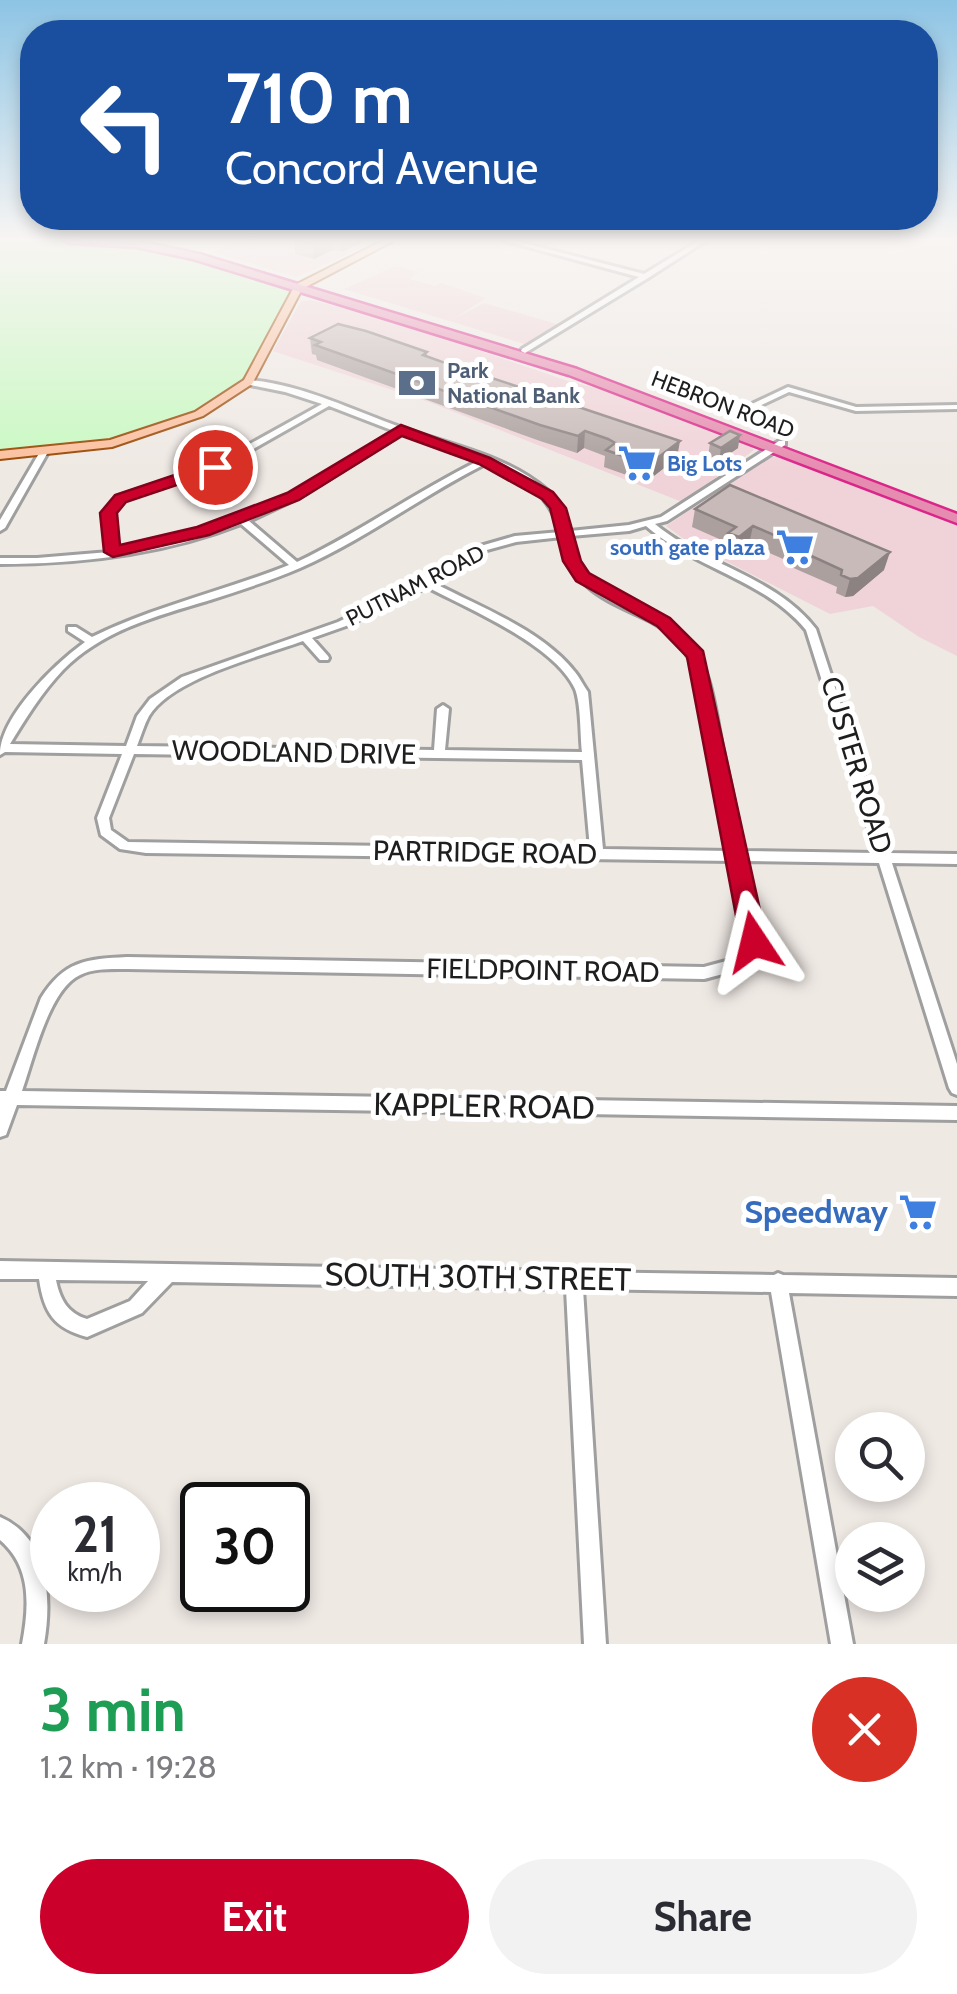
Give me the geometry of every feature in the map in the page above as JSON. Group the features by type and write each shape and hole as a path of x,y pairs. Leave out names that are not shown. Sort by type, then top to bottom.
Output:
{"highway":[{"name":"HEBRON ROAD","path":"393,317 597,374 957,519"},
{"name":"HEBRON ROAD","path":"409,317 524,354 957,511"}],"main road":[{"path":"0,455 95,446 199,414 248,382 282,317"}],"street":[{"path":"524,354 583,317"},
{"name":"FIELDPOINT ROAD","path":"0,1130 6,1098 46,1002 56,983 84,966 128,963 717,972 742,960 754,942 696,655 663,622 583,577 572,561 568,534 558,508 548,495 484,461 329,403 248,382"},
{"path":"737,413 788,389 856,409 957,407"},
{"path":"113,552 108,513 120,498 215,467 329,403"},
{"path":"0,561 113,552 164,542 241,518 293,497 401,430"},
{"name":"PUTNAM ROAD","path":"131,750 143,716 170,689 203,672 306,639 426,584 480,550 516,539 650,524 687,508 778,446"},
{"path":"0,528 44,452"},
{"path":"0,749 26,704 48,678 91,640 160,609 296,566 484,461"},
{"path":"241,518 296,566"},
{"name":"CUSTER ROAD","path":"650,524 671,545 778,598 808,622 822,654 957,1088"},
{"path":"426,584 548,651 566,666 582,692 596,854"},
{"path":"72,629 91,640"},
{"path":"306,639 324,658"},
{"path":"439,754 444,709"},
{"name":"WOODLAND DRIVE","path":"0,749 588,756"},
{"name":"PARTRIDGE ROAD","path":"131,750 103,818 105,832 126,846 957,859"},
{"name":"KAPPLER ROAD","path":"6,1098 957,1113"},
{"name":"SOUTH 30TH STREET","path":"0,1270 957,1287"},
{"path":"46,1272 49,1298 63,1318 88,1328 136,1306 167,1274"},
{"path":"574,1278 595,1644"},
{"path":"778,1282 842,1644"},
{"path":"0,1526 21,1543 38,1577 32,1644"}],"shaded area":[{"path":"292,317 377,317 571,382 614,392 747,442 754,450 682,502 429,402 273,351"},
{"path":"435,317 457,317 452,320 458,317 532,317 557,324 528,345"},
{"path":"770,457 780,457 957,525 957,656 919,637 873,606 830,614 688,542 666,526"}],"green space":[{"path":"0,317 282,317 248,382 199,414 134,438 0,455"}],"building":[{"path":"338,324 427,352 423,355 451,365 448,367 453,369 449,371 471,379 486,376 680,441 648,465 606,450 615,443 608,439 585,431 578,436 540,425 315,345 321,342 310,338"},
{"path":"730,431 740,435 721,448 710,443"},
{"path":"730,485 890,552 858,578 850,579 841,575 842,570 794,548 795,544 753,526 739,537 728,533 736,527 695,509"}],"place":[{"name":"Park National Bank","path":"417,383"},
{"name":"Big Lots","path":"637,463"},
{"name":"south gate plaza","path":"795,547"},
{"name":"Speedway","path":"918,1212"}],"route":[{"path":"215,467 120,498 108,513 113,552 202,532 293,497 401,430 484,461 548,495 558,508 568,534 572,561 583,577 663,622 696,655 706,686 754,942"}]}
